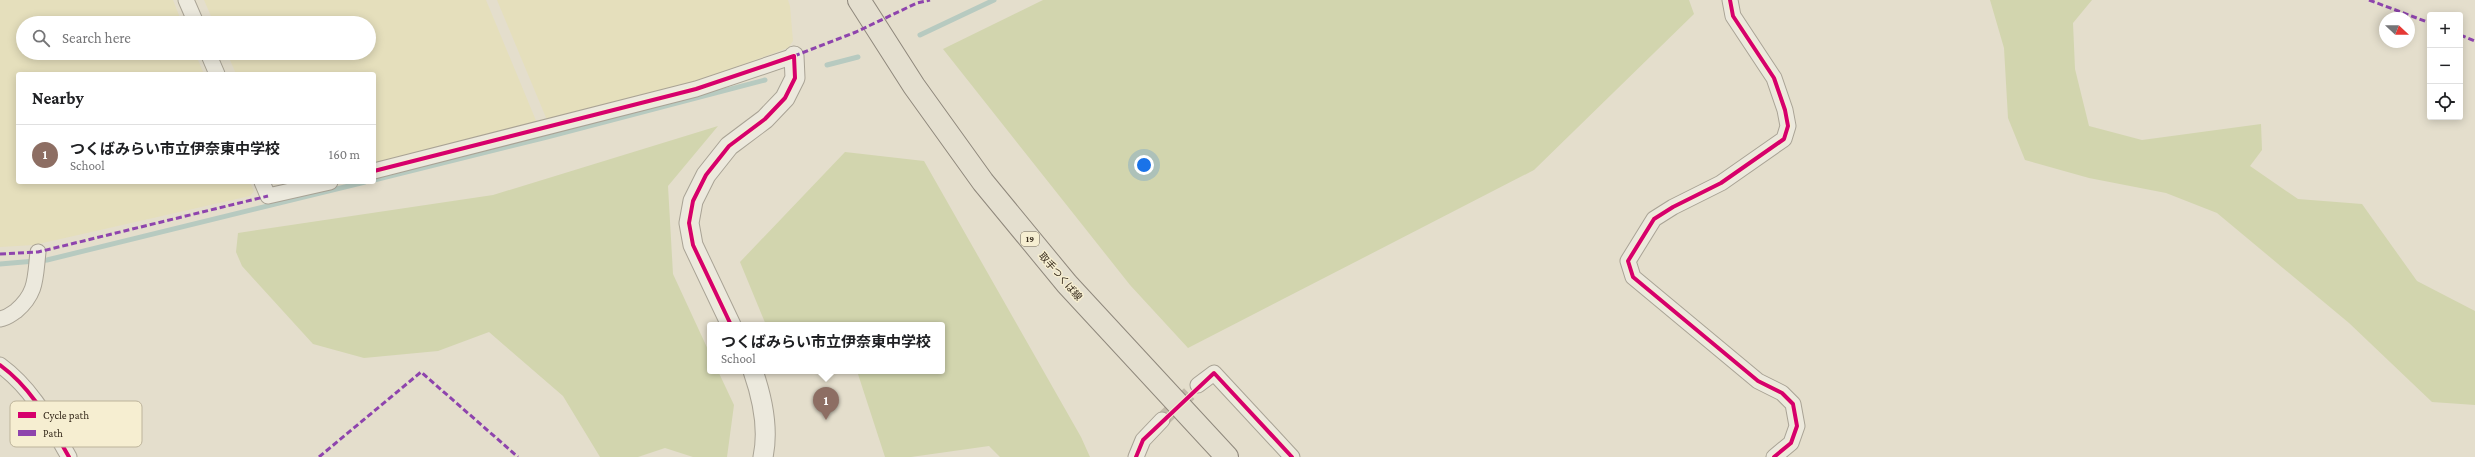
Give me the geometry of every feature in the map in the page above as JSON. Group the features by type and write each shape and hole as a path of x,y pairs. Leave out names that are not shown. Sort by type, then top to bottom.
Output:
{"main road":[{"name":"取手つくば線","path":"859,0 914,86 983,182 1067,284 1227,457"}],"street":[{"path":"186,0 193,16"},
{"path":"1730,0 1733,16 1774,78 1786,110 1788,126 1784,139 1721,183 1673,207 1654,219 1628,261 1633,278 1758,381 1782,393 1793,404 1797,426 1791,443 1774,457"},
{"path":"376,170 696,89 794,56 795,78 785,98 764,119 729,146 706,175 693,201 689,223 693,245 730,322"},
{"path":"211,60 216,72"},
{"path":"263,184 268,196 321,184"},
{"path":"0,319 7,318 28,301 35,283 38,252"},
{"path":"0,365 16,377 38,401"},
{"path":"1198,385 1214,373 1292,457"},
{"path":"754,374 760,391 764,422 763,457"},
{"path":"1136,457 1143,440 1162,420"},
{"path":"63,447 69,457"}],"shaded area":[{"path":"0,0 173,0 179,16 16,16 16,60 198,60 203,72 16,72 16,184 251,184 254,191 250,196 34,245 0,247"},
{"path":"204,0 486,0 537,123 376,164 376,72 235,72 230,60 376,60 376,16 211,16"},
{"path":"497,0 788,0 790,6 793,41 788,48 695,82 547,120"}],"green space":[{"path":"1043,0 1689,0 1694,14 1534,170 1188,348 1130,285 943,49"},
{"path":"1990,0 2092,0 2073,23 2075,69 2089,126 2142,140 2261,124 2262,150 2250,166 2298,199 2362,204 2417,281 2475,311 2475,405 2432,402 2349,323 2217,213 2166,193 2089,178 2025,160 2008,118 2004,48"},
{"path":"718,126 668,186 673,274 707,348 707,374 719,374 734,405 727,457 693,457 665,448 638,457 600,457 563,396 489,332 438,351 364,358 313,344 242,266 236,252 238,233 493,195"},
{"path":"845,152 924,161 1081,437 1090,457 1000,457 989,446 911,457 885,457 858,374 945,374 945,322 765,322 740,262"}],"waterway":[{"path":"920,35 994,0"},
{"path":"827,65 858,57"},
{"path":"376,180 765,80"},
{"path":"0,264 47,260 357,184"}],"tunnel":[{"path":"1162,420 1198,385"}],"marked path":[{"path":"794,56 856,32 917,3 930,0"},
{"path":"2369,0 2427,22"},
{"path":"2463,36 2475,41"},
{"path":"0,254 38,252 268,196"},
{"path":"319,457 421,372 518,457"}],"cycle path":[{"path":"1730,0 1733,16 1774,78 1785,110 1788,126 1784,139 1721,183 1673,207 1654,219 1628,261 1633,277 1758,381 1782,393 1793,404 1797,426 1791,443 1774,457"},
{"path":"376,170 696,89 794,56 795,78 785,98 765,119 729,146 706,175 693,201 689,223 693,245 730,322"},
{"path":"0,365 12,374 35,401"},
{"path":"1136,457 1143,440 1214,373 1292,457"},
{"path":"63,447 69,457"}],"place":[{"name":"つくばみらい市立伊奈東中学校","path":"826,420"}]}
